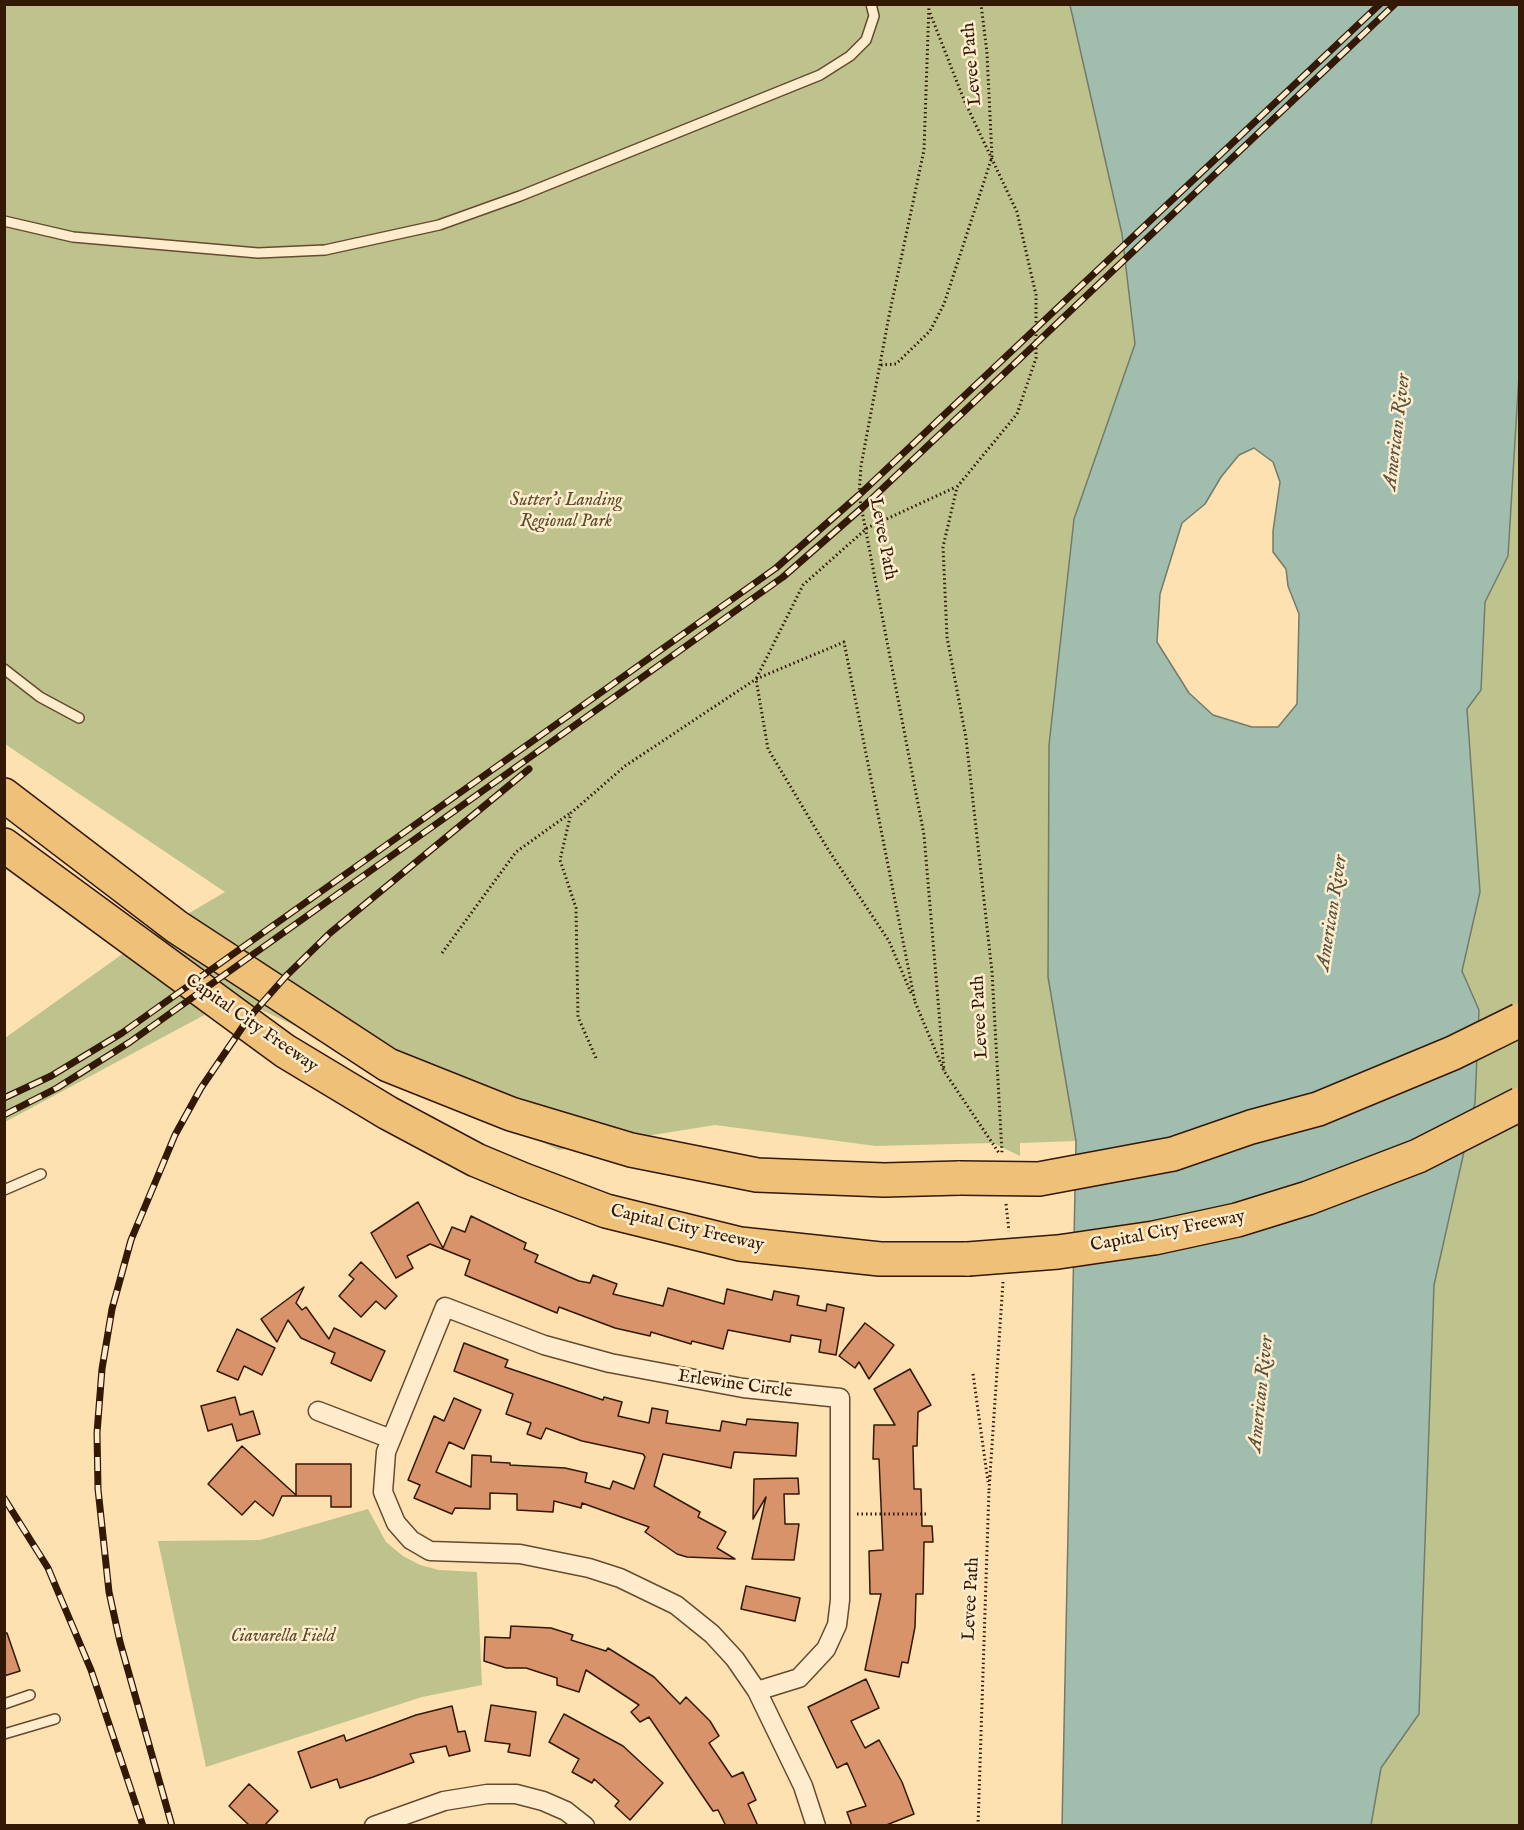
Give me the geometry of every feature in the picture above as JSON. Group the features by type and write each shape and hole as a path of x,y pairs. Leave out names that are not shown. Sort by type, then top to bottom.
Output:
{"highway":[{"path":"4,795 177,927 388,1065 512,1114 631,1150 757,1175 884,1180 1039,1179 1173,1154 1251,1127 1318,1109 1454,1053 1520,1020"},
{"name":"Capital City Freeway","path":"4,846 285,1051 388,1113 476,1160 606,1211 740,1245 880,1259 968,1259 1058,1252 1154,1238 1238,1220 1308,1198 1418,1156 1520,1104"}],"street":[{"name":"Erlewine Circle","path":"445,1307 544,1345 610,1363 743,1389 840,1398 840,1514 840,1599 832,1638 819,1660 799,1678 757,1691 735,1659 712,1634 676,1605 620,1578 589,1568 520,1554 430,1551 411,1540 396,1523 386,1504 383,1466 391,1438 445,1307"},
{"path":"318,1411 391,1438"},
{"path":"757,1691 803,1786 816,1826"},
{"path":"374,1826 444,1801 487,1794 516,1794 543,1801 566,1811 585,1826"}],"lane":[{"path":"4,221 73,237 258,253 325,250 440,225 520,196 820,75 850,56 866,39 874,16 871,4"},
{"path":"4,669 40,697 79,718"},
{"path":"4,1190 41,1174"},
{"path":"4,1704 30,1695"},
{"path":"4,1734 55,1719"}],"path":[{"name":"Levee Path","path":"928,4 964,100 1017,212 1036,295 1036,358 1017,414 957,487 943,547 947,637 966,738 977,858 992,972 1002,1157 944,1071 924,835 859,495 861,466 880,365 924,150 930,13"},
{"name":"Levee Path","path":"981,4 987,53 992,157"},
{"path":"880,365 896,364 930,331 944,304 992,157"},
{"path":"944,1071 889,941 829,851 768,750 756,679 803,585 867,528 957,487"},
{"path":"442,953 516,852 571,813 625,766 756,679 844,642 915,1002"},
{"path":"571,813 561,860 576,908 578,1017 596,1058"},
{"path":"1006,1201 1009,1235"},
{"path":"989,1490 1005,1270"},
{"name":"Levee Path","path":"973,1374 989,1490 978,1826"},
{"path":"840,1514 929,1514"}],"green space":[{"name":"Sutter's Landing Regional Park","path":"5,5 1070,5 1122,234 1135,344 1074,519 1048,977 1076,1141 1020,1143 1020,1156 993,1143 876,1146 715,1125 559,1150 236,998 5,1122 5,1038 135,945 225,892 5,744"},
{"path":"1519,375 1519,1825 1371,1826 1381,1768 1419,1714 1434,1285 1475,1103 1479,1010 1462,971 1480,891 1467,709 1481,690 1485,602 1508,556"},
{"name":"Ciavarella Field","path":"368,1509 386,1542 403,1556 420,1565 439,1570 477,1572 482,1685 422,1697 206,1767 158,1541 260,1540"}],"water":[{"name":"American River","path":"1070,5 1519,5 1519,375 1508,556 1485,602 1481,690 1467,709 1480,892 1462,971 1479,1010 1475,1103 1434,1285 1419,1714 1381,1768 1371,1825 1062,1826 1076,1141 1048,977 1049,745 1074,519 1135,344 1122,234","holes":["1254,448 1273,462 1280,482 1273,531 1273,552 1286,569 1288,586 1299,614 1297,704 1278,727 1252,727 1213,715 1189,693 1157,642 1160,594 1182,523 1205,504 1221,477 1239,455"]}],"building":[{"path":"418,1202 443,1248 452,1227 465,1232 471,1216 526,1243 524,1249 538,1255 535,1262 579,1281 590,1283 593,1275 617,1284 613,1294 663,1306 668,1288 724,1304 727,1289 772,1300 774,1291 799,1296 797,1305 826,1311 827,1304 844,1308 836,1355 819,1352 821,1340 791,1335 790,1342 728,1330 723,1349 692,1341 691,1344 651,1332 650,1336 615,1328 559,1307 557,1313 465,1275 470,1260 430,1244 407,1256 413,1268 396,1278 371,1233"},
{"path":"361,1262 397,1296 385,1309 376,1301 361,1317 339,1296 354,1279 349,1275"},
{"path":"304,1287 296,1303 302,1310 306,1307 329,1339 334,1328 385,1351 371,1381 331,1363 335,1353 301,1338 288,1320 277,1342 261,1319"},
{"path":"865,1323 894,1345 869,1379 859,1362 855,1368 839,1356"},
{"path":"237,1329 275,1348 262,1375 244,1366 238,1380 217,1371"},
{"path":"464,1343 508,1360 505,1367 603,1400 604,1397 622,1402 618,1416 649,1423 652,1408 668,1411 666,1423 720,1431 722,1421 746,1425 747,1419 798,1423 796,1456 734,1452 731,1468 663,1454 654,1486 700,1512 698,1517 726,1532 717,1548 735,1559 687,1557 677,1554 645,1532 649,1527 582,1503 581,1508 554,1501 553,1512 517,1510 517,1494 490,1493 490,1509 455,1508 452,1514 414,1498 420,1485 408,1480 434,1416 444,1421 454,1398 481,1410 464,1449 449,1442 436,1472 471,1487 472,1455 491,1456 491,1462 510,1463 510,1465 565,1468 587,1473 585,1482 610,1489 613,1481 634,1489 645,1457 643,1454 582,1441 546,1428 541,1439 527,1434 531,1423 506,1414 513,1394 454,1371"},
{"path":"910,1369 931,1405 918,1412 917,1446 913,1446 914,1489 921,1489 922,1526 932,1526 933,1542 924,1542 923,1594 916,1594 915,1627 908,1663 902,1662 899,1677 865,1670 881,1594 870,1594 869,1551 883,1550 879,1459 873,1459 874,1425 895,1425 874,1389"},
{"path":"235,1397 240,1415 253,1411 260,1434 237,1441 232,1424 208,1431 201,1406"},
{"path":"242,1446 296,1495 296,1464 351,1464 351,1507 331,1507 331,1496 282,1496 273,1516 255,1501 242,1515 208,1484"},
{"path":"798,1478 799,1494 784,1494 785,1524 799,1524 794,1560 752,1559 766,1497 753,1519 754,1479"},
{"path":"746,1586 800,1598 795,1621 741,1609"},
{"path":"511,1626 551,1628 573,1635 571,1640 606,1651 608,1648 654,1677 680,1704 686,1697 710,1721 719,1736 709,1743 732,1777 743,1772 756,1800 748,1804 758,1826 726,1826 718,1810 713,1811 649,1717 640,1722 631,1712 639,1705 586,1670 579,1692 557,1685 557,1678 526,1668 506,1668 484,1661 485,1637 510,1638"},
{"path":"4,1633 7,1633 20,1671 4,1676"},
{"path":"866,1679 879,1708 851,1721 865,1748 879,1740 902,1782 914,1814 884,1826 852,1826 847,1812 866,1806 847,1763 837,1768 808,1707"},
{"path":"491,1705 536,1712 530,1756 508,1752 510,1744 485,1741"},
{"path":"452,1706 458,1732 465,1731 470,1751 449,1756 446,1746 410,1754 414,1762 373,1777 340,1788 337,1779 311,1788 298,1752 344,1735 346,1741 416,1715"},
{"path":"564,1714 623,1746 663,1783 630,1820 615,1806 619,1801 594,1779 592,1783 572,1772 579,1759 549,1742"},
{"path":"249,1784 278,1811 264,1826 250,1826 229,1806"}],"railway":[{"path":"4,1098 51,1076 122,1033 776,568 859,495 1380,4"},
{"path":"4,1115 57,1088 130,1042 783,577 863,507 1395,4"},
{"path":"172,1826 120,1642 109,1592 98,1489 97,1433 102,1369 112,1309 131,1240 175,1135 201,1088 248,1019 286,976 330,933 529,769"},
{"path":"4,1498 48,1568 91,1670 143,1826"}]}
